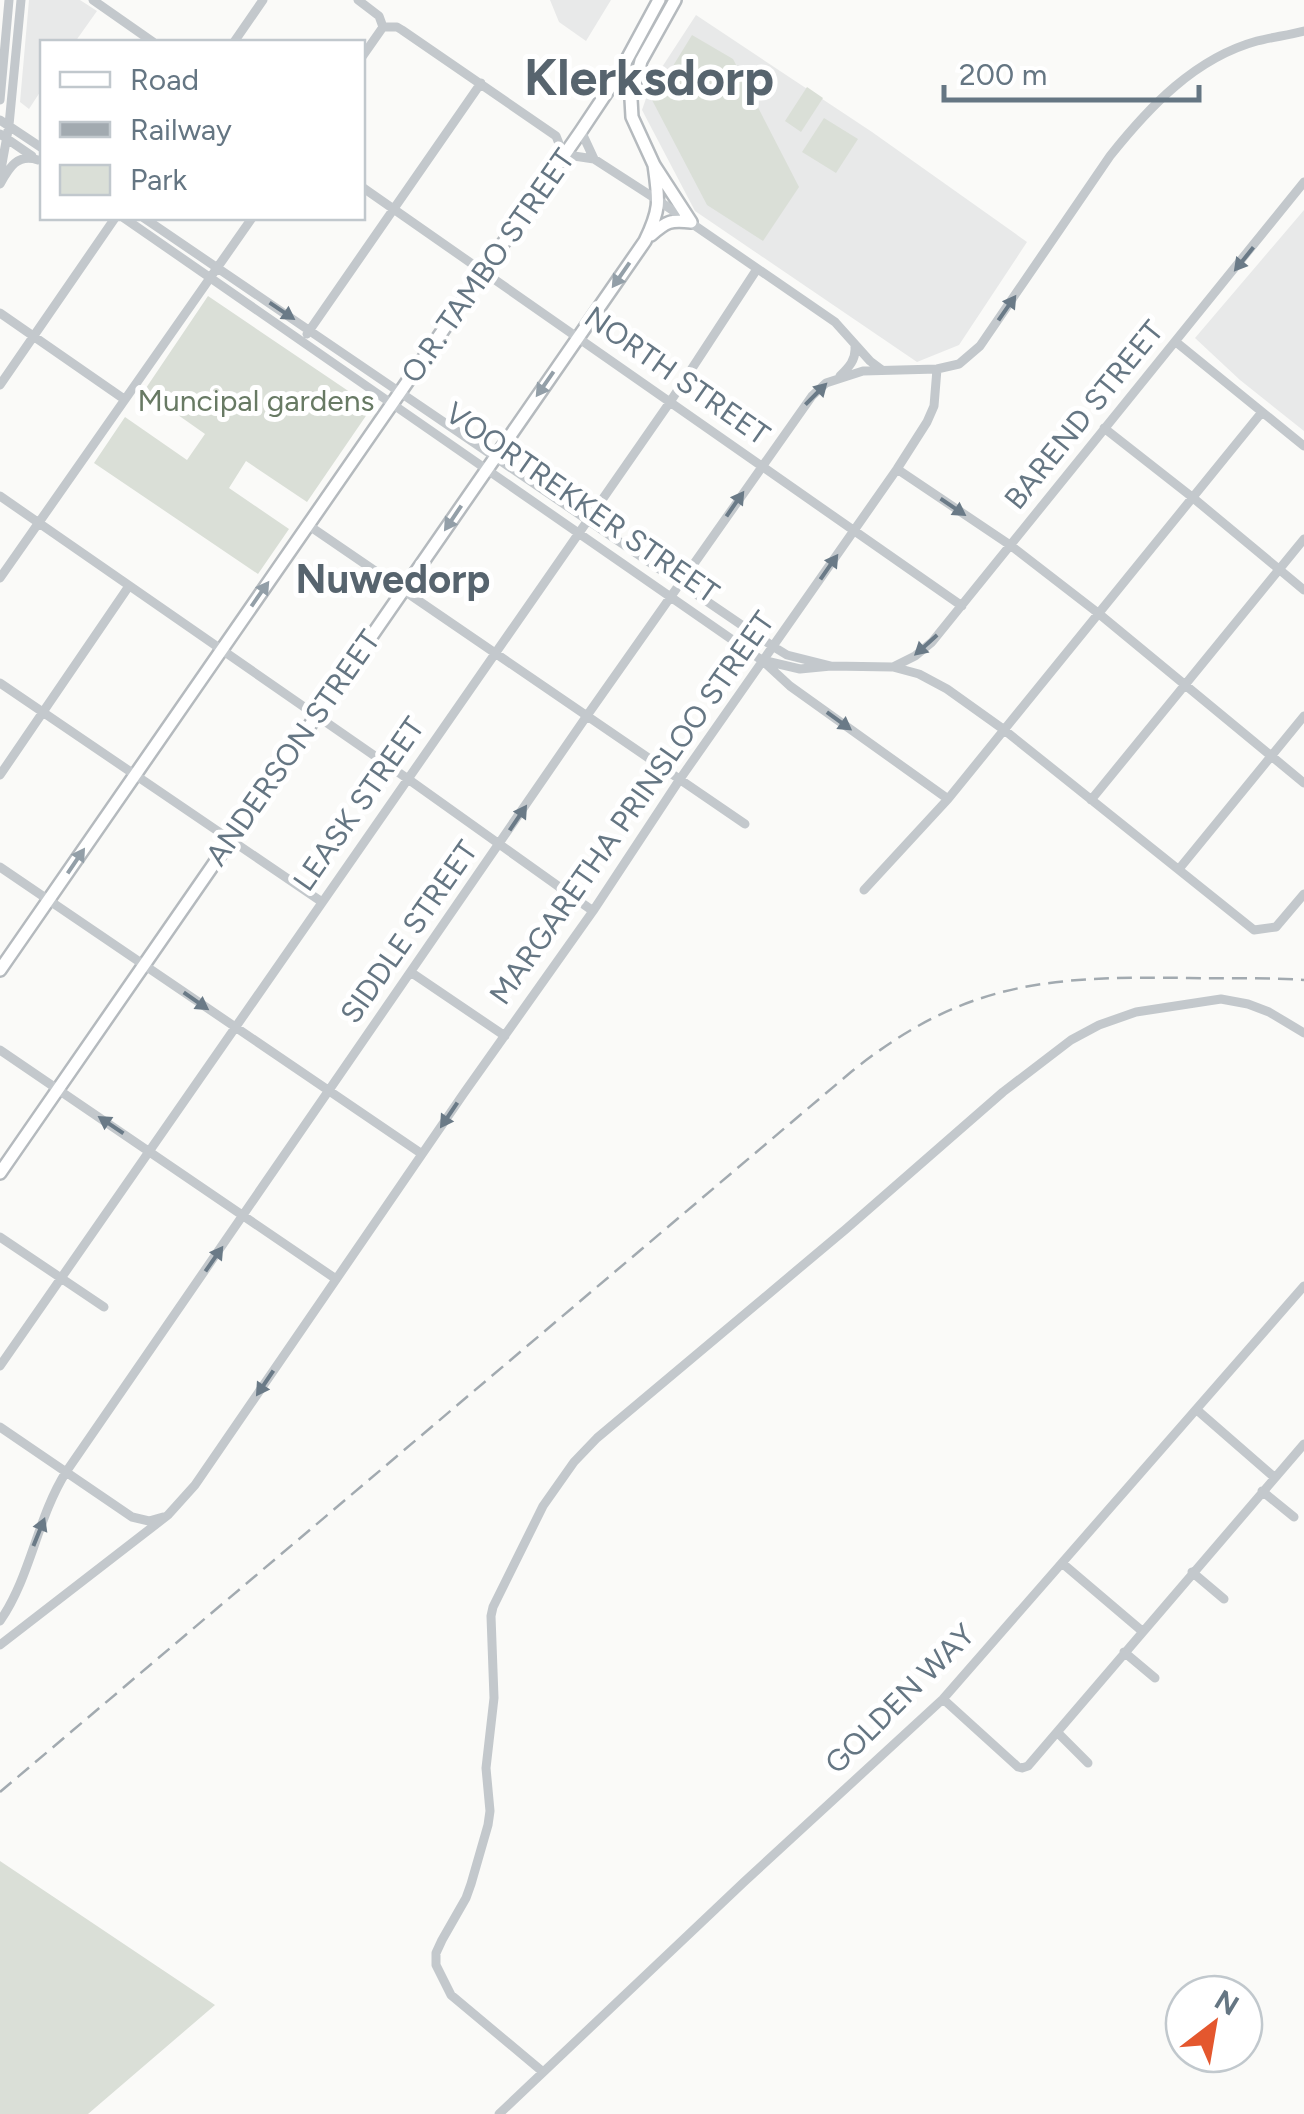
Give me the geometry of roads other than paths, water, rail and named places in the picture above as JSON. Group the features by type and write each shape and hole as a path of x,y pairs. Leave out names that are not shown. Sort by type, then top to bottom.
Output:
{"main road":[{"name":"O.R. TAMBO STREET","path":"0,970 581,131 659,0"},
{"path":"674,0 641,61 632,117 654,166 692,222"},
{"name":"ANDERSON STREET","path":"0,1173 645,241 657,216 659,201 654,166"},
{"path":"645,241 673,220 692,222"}],"street":[{"path":"0,100 10,0"},
{"path":"0,174 21,0"},
{"path":"93,0 151,40"},
{"path":"235,40 264,0"},
{"path":"358,0 379,16 383,28"},
{"path":"365,54 383,28"},
{"path":"383,28 402,30 556,136 561,160 574,156 594,159 692,222 835,322 882,370"},
{"path":"840,377 863,371 936,370 960,364 980,346 1110,156 1170,89 1223,54 1255,41 1304,31"},
{"path":"302,340 481,83"},
{"path":"5,122 40,147"},
{"path":"581,131 594,159"},
{"path":"4,137 40,162"},
{"path":"0,184 13,163 26,157 40,162"},
{"name":"BAREND STREET","path":"892,667 932,642 1304,182"},
{"name":"NORTH STREET","path":"365,189 962,606"},
{"path":"0,385 114,220"},
{"name":"VOORTREKKER STREET","path":"127,220 310,330 490,463 577,533 763,660 790,686 948,799"},
{"name":"VOORTREKKER STREET","path":"147,220 302,340 397,397"},
{"path":"0,578 251,220"},
{"name":"LEASK STREET","path":"0,1366 670,402 757,269"},
{"path":"0,313 124,399"},
{"path":"1176,342 1304,446"},
{"path":"840,377 856,355 854,344"},
{"name":"MARGARETHA PRINSLOO STREET","path":"0,1645 168,1515 195,1485 897,469 934,406 936,370"},
{"name":"SIDDLE STREET","path":"0,1624 66,1472 761,466 812,396 840,377"},
{"path":"864,890 948,799 1262,412"},
{"path":"1104,428 1304,590"},
{"name":"VOORTREKKER STREET","path":"490,463 774,648 831,666"},
{"path":"897,469 1010,545 1304,782"},
{"path":"0,496 593,911"},
{"path":"308,525 745,824"},
{"path":"1091,800 1304,539"},
{"path":"0,775 129,586"},
{"path":"763,660 800,669 892,667 919,674 947,688 1245,925 1262,931 1276,927 1304,894"},
{"path":"0,684 322,902"},
{"path":"1178,870 1304,716"},
{"path":"0,866 422,1154"},
{"path":"412,973 505,1036"},
{"path":"543,2072 451,1995 436,1965 436,1953 466,1898 488,1826 486,1768 494,1698 492,1607 542,1506 574,1462 597,1438 990,1102 1070,1040 1136,1012 1221,999 1270,1012 1304,1033"},
{"path":"0,1050 336,1279"},
{"path":"0,1236 104,1307"},
{"name":"GOLDEN WAY","path":"499,2114 943,1699 1304,1286"},
{"path":"1197,1410 1274,1477"},
{"path":"0,1427 132,1516 149,1521 168,1515"},
{"path":"943,1699 1018,1767 1025,1768 1304,1444"},
{"path":"1262,1491 1294,1517"},
{"path":"1062,1563 1142,1631"},
{"path":"1192,1572 1224,1599"},
{"path":"0,1624 12,1636"},
{"path":"1124,1652 1155,1678"},
{"path":"1058,1733 1088,1763"}],"railway":[{"path":"0,1792 851,1072 892,1042 971,1002 1050,983 1139,978 1304,980"}],"district":[{"name":"Klerksdorp","path":"649,77"},
{"name":"Nuwedorp","path":"393,579"}],"park label":[{"name":"Muncipal gardens","path":"256,401"}]}
